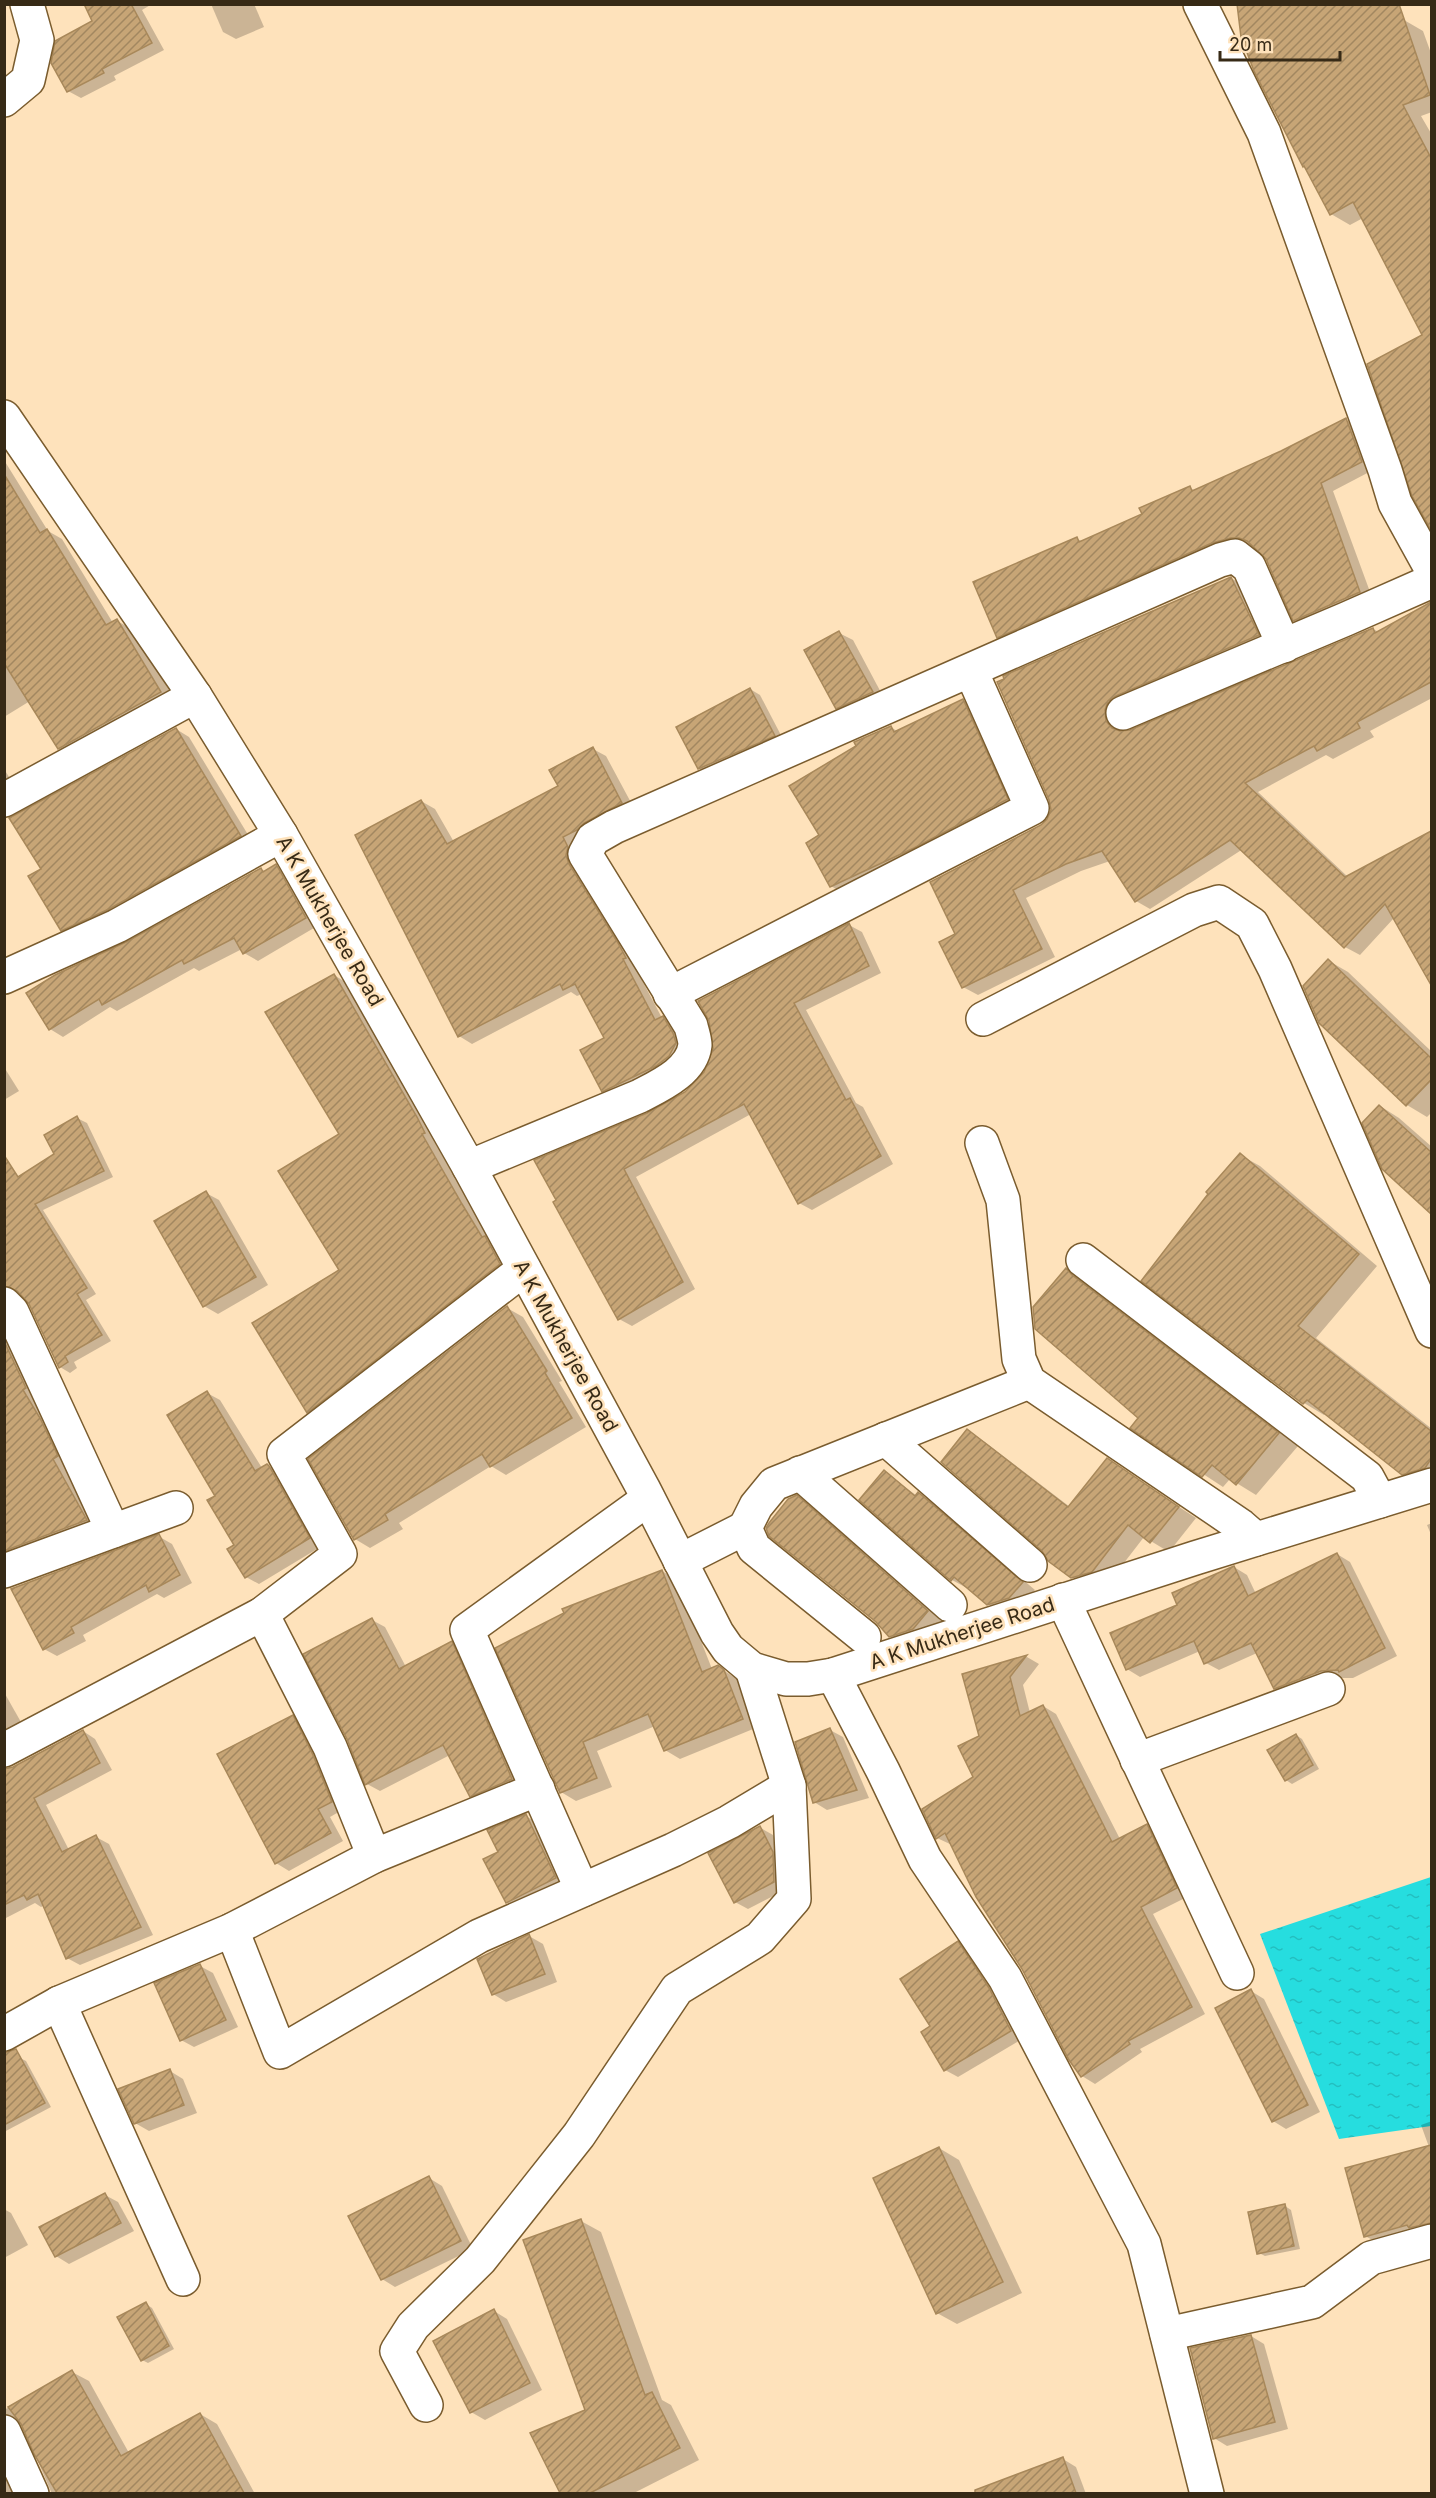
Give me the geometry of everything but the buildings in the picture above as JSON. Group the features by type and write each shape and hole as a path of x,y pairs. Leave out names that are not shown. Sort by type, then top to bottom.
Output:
{"street":[{"path":"4,100 28,80 37,40 27,4"},
{"path":"1200,4 1264,133 1395,503 1431,570"},
{"name":"A K Mukherjee Road","path":"4,417 195,696 281,835 469,1167 648,1499 717,1633 734,1654 752,1669 786,1679 808,1679 833,1675 1063,1600 1431,1485"},
{"path":"469,1167 640,1096 667,1082 689,1062 695,1044 691,1026 585,854 592,839 614,827 1220,560 1235,556 1249,567 1284,646"},
{"path":"1122,713 1284,646 1431,581"},
{"path":"670,994 1032,808 971,671"},
{"path":"4,800 195,696"},
{"path":"4,977 117,926 281,835"},
{"path":"983,1019 1194,910 1219,902 1252,924 1275,969 1431,1331"},
{"path":"982,1143 1003,1200 1019,1359 1029,1382 1256,1539"},
{"path":"1083,1260 1366,1477 1380,1501"},
{"path":"4,1750 262,1614 340,1554 284,1454 524,1269"},
{"path":"4,1304 12,1312 113,1531"},
{"path":"680,1561 746,1528 756,1506 774,1484 1029,1382"},
{"path":"886,1439 1030,1565"},
{"path":"801,1473 950,1605"},
{"path":"582,1890 467,1630 648,1499"},
{"path":"4,1570 176,1508"},
{"path":"746,1528 754,1548 864,1637"},
{"path":"1063,1600 1237,1973"},
{"path":"262,1614 330,1747 374,1856"},
{"path":"426,2405 397,2351 413,2326 480,2260 579,2135 677,1989 760,1938 794,1899 789,1786 752,1669"},
{"path":"833,1675 925,1859 1005,1978 1144,2244 1207,2493"},
{"path":"1137,1760 1328,1689"},
{"path":"232,1930 280,2052 479,1936 692,1840 789,1786"},
{"path":"4,2034 59,2003 232,1930 374,1856 538,1789"},
{"path":"59,2003 183,2279"},
{"path":"1167,2334 1312,2302 1371,2258 1431,2241"},
{"path":"4,2432 32,2493"}],"water":[{"path":"1431,1877 1431,2126 1339,2139 1260,1934"}]}
